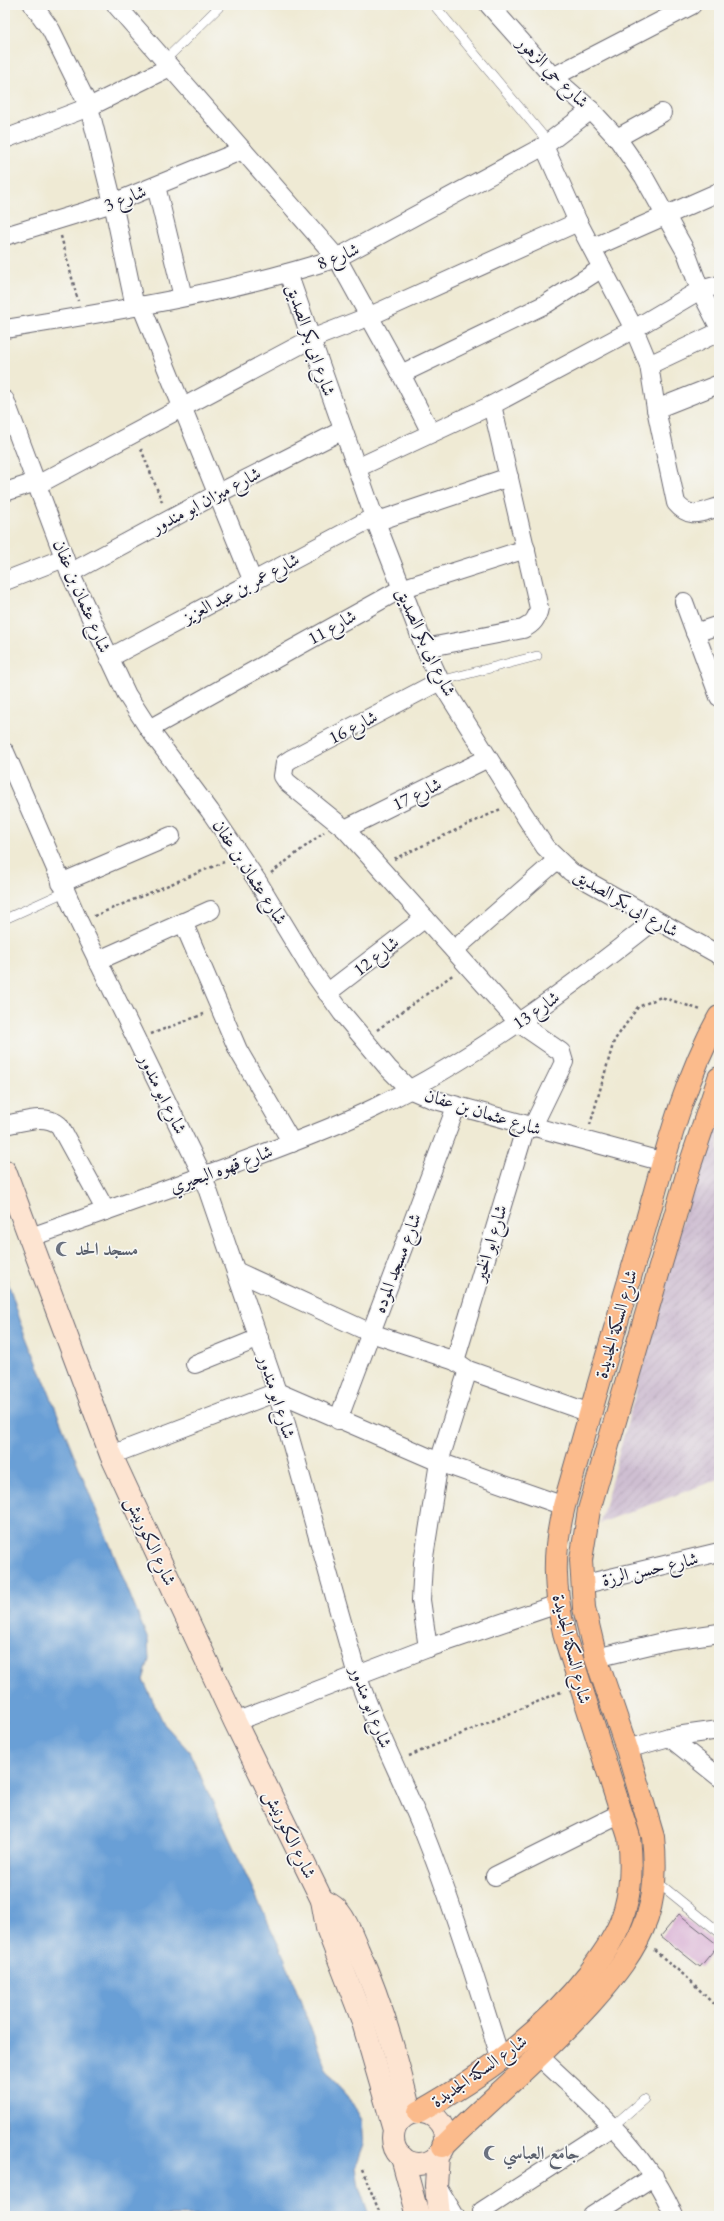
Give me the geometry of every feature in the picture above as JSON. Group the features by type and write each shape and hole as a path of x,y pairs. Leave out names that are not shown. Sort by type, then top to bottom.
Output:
{"main road":[{"name":"شارع السكة الجديدة","path":"415,2113 501,2060 534,2033 564,2002 603,1955 615,1934 625,1911 631,1886 632,1862 629,1837 578,1684 558,1604 555,1554 564,1506 590,1413 688,1083 705,1044 712,1014"},
{"name":"شارع السكة الجديدة","path":"441,2151 539,2056 608,1984 637,1939 647,1919 655,1880 653,1837 627,1749 596,1658 587,1623 581,1585 583,1541 588,1510 687,1175 719,1078"},
{"name":"شارع الكورنيش","path":"5,1171 28,1238 111,1455 235,1722 322,1900 327,1928 362,2019 394,2129"},
{"name":"شارع الكورنيش","path":"322,1900 338,1911 344,1919 366,1966 386,2021 415,2113"},
{"path":"418,2216 402,2157 394,2144 394,2129 398,2122 415,2113 434,2117 440,2123 445,2138 441,2151 436,2186 439,2216"},
{"path":"402,2157 408,2161 420,2163 432,2160 441,2151"}],"street":[{"path":"33,5 50,30 89,107 138,306 182,408 253,582"},
{"path":"116,5 337,258 402,374 431,433"},
{"name":"شارع حي الزهور","path":"489,5 553,77 592,110 617,138 644,177 665,217 686,252 700,290 719,328"},
{"path":"553,77 692,5"},
{"path":"5,139 89,107 167,64"},
{"name":"شارع 8","path":"5,329 82,317 183,297 288,273 337,258 546,144 592,110"},
{"path":"617,138 662,113"},
{"path":"546,144 578,222 634,329 649,365 656,409 676,503 683,511 694,514 719,507"},
{"name":"شارع 3","path":"5,236 113,203 243,150"},
{"path":"156,186 183,297"},
{"path":"592,248 719,192"},
{"path":"5,492 36,483 182,408 311,339 370,316 578,222"},
{"path":"402,374 546,304 602,268"},
{"name":"شارع ابى بكر الصديق","path":"288,273 374,519 401,589 440,681 488,758 545,847 557,860 586,882 719,956"},
{"path":"357,468 492,405 634,329 700,290 719,285"},
{"path":"649,365 719,332"},
{"path":"656,409 719,384"},
{"name":"شارع عثمان بن عفان","path":"5,400 67,565 127,695 149,729 180,768 258,882 328,993 363,1040 409,1089 456,1107 664,1162"},
{"path":"426,648 523,628 535,621 539,608 492,405"},
{"name":"شارع ميزان ابو مندور","path":"5,581 67,565 169,519 343,430"},
{"name":"شارع عمر بن عبد العزيز","path":"109,658 374,519 509,477"},
{"name":"شارع 11","path":"149,729 401,589 526,549"},
{"path":"684,602 719,697"},
{"path":"695,633 719,625"},
{"name":"شارع 16","path":"341,825 286,782 282,770 285,763 440,681"},
{"name":"شارع ابو مندور","path":"5,752 63,888 97,961 203,1176 238,1272 277,1392 357,1675 392,1763 420,1824 448,1896 501,2060"},
{"name":"شارع 17","path":"341,825 488,758"},
{"path":"341,825 377,867 467,964 519,1023"},
{"path":"63,888 171,836"},
{"path":"454,950 557,860"},
{"path":"97,961 211,910"},
{"name":"شارع 12","path":"328,993 425,918"},
{"name":"شارع 13","path":"409,1089 519,1023 588,974 655,920"},
{"path":"183,922 238,1050 292,1143"},
{"name":"شارع ابو الخير","path":"428,1648 421,1600 423,1562 440,1462 461,1365 529,1127 564,1062 564,1056 561,1052 519,1023"},
{"name":"شارع قهوه البحيري","path":"28,1238 292,1143 339,1124 409,1089"},
{"name":"شارع مسجد الموده","path":"338,1420 456,1107"},
{"path":"5,1125 43,1118 51,1119 59,1125 106,1211"},
{"path":"238,1272 371,1333 590,1413"},
{"path":"195,1364 259,1338"},
{"path":"111,1455 277,1392 338,1420 440,1462 564,1506"},
{"name":"شارع حسن الرزة","path":"581,1585 719,1552"},
{"path":"235,1722 428,1648 558,1604"},
{"path":"596,1658 671,1640 719,1633"},
{"path":"627,1749 669,1737 719,1730"},
{"path":"669,1737 719,1777"},
{"path":"495,1876 621,1813"},
{"path":"539,2056 634,2149 654,2176 674,2216"},
{"path":"482,2211 612,2126"},
{"path":"592,2216 654,2176"},
{"path":"436,2186 455,2216"}],"lane":[{"path":"167,64 221,5"},
{"path":"434,5 546,144"},
{"path":"440,681 537,656"},
{"path":"5,919 63,888"},
{"path":"655,1880 719,1932"},
{"path":"612,2126 644,2099"}],"path":[{"path":"57,220 82,317"},
{"path":"134,433 169,519"},
{"path":"377,867 516,802"},
{"path":"258,882 341,825"},
{"path":"79,922 239,856"},
{"path":"363,1040 425,997 467,964"},
{"path":"585,1142 614,1041 638,1007 661,997 712,1014"},
{"path":"136,1039 220,1009"},
{"path":"392,1763 578,1684"},
{"path":"637,1939 647,1944 691,1981 719,2010"},
{"path":"362,2169 381,2216"}],"shaded area":[{"path":"719,1116 719,1479 600,1523 693,1181"}],"water":[{"path":"5,1273 22,1325 148,1640 149,1660 143,1680 164,1724 189,1751 284,1957 326,2069 334,2081 348,2096 362,2120 364,2145 356,2167 359,2187 369,2216 5,2216"}],"building":[{"path":"679,1914 718,1945 700,1967 661,1936"}],"place":[{"name":"مسجد الحد","path":"63,1249"},
{"name":"جامع العباسي","path":"491,2153"}]}
